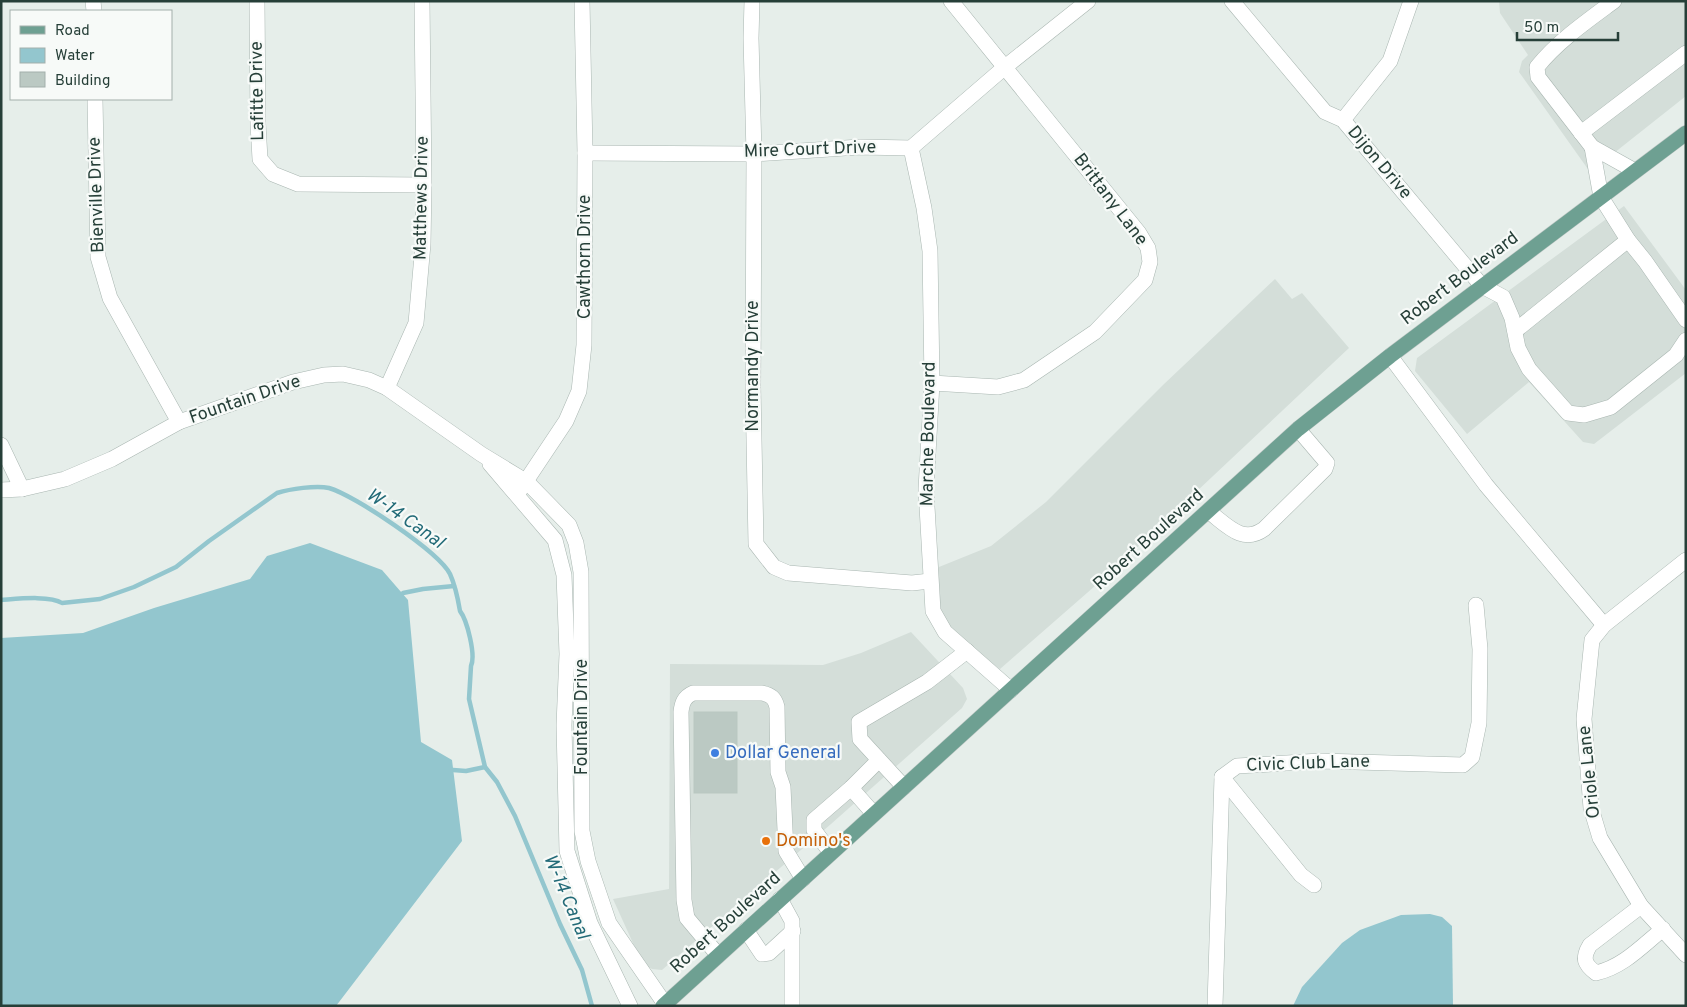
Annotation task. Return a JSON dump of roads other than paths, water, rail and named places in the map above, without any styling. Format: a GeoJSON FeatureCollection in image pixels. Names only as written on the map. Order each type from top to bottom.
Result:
{"type":"FeatureCollection","features":[{"type":"Feature","properties":{"kind":"main road","name":"Robert Boulevard"},"geometry":{"type":"LineString","coordinates":[[664,1005],[1298,429],[1390,356],[1686,133]]}},
{"type":"Feature","properties":{"kind":"street","name":"Lafitte Drive"},"geometry":{"type":"LineString","coordinates":[[257,1],[260,159],[273,174],[298,184],[424,185]]}},
{"type":"Feature","properties":{"kind":"street","name":"Matthews Drive"},"geometry":{"type":"LineString","coordinates":[[386,388],[416,323],[424,185],[422,1]]}},
{"type":"Feature","properties":{"kind":"street","name":"Cawthorn Drive"},"geometry":{"type":"LineString","coordinates":[[516,495],[527,482],[566,421],[579,391],[584,345],[585,153],[582,1]]}},
{"type":"Feature","properties":{"kind":"street","name":"Normandy Drive"},"geometry":{"type":"LineString","coordinates":[[752,1],[754,154],[753,387],[756,544],[774,567],[788,573],[912,583],[930,581]]}},
{"type":"Feature","properties":{"kind":"street","name":"Brittany Lane"},"geometry":{"type":"LineString","coordinates":[[932,383],[998,387],[1024,380],[1095,332],[1145,280],[1150,262],[1148,248],[1140,233],[952,1]]}},
{"type":"Feature","properties":{"kind":"street"},"geometry":{"type":"LineString","coordinates":[[911,148],[1005,67],[1088,1]]}},
{"type":"Feature","properties":{"kind":"street","name":"Dijon Drive"},"geometry":{"type":"LineString","coordinates":[[1232,1],[1325,112],[1343,120],[1482,286]]}},
{"type":"Feature","properties":{"kind":"street"},"geometry":{"type":"LineString","coordinates":[[1343,120],[1390,61],[1411,1]]}},
{"type":"Feature","properties":{"kind":"street"},"geometry":{"type":"LineString","coordinates":[[1614,1],[1575,30],[1546,56],[1537,67],[1538,77],[1592,147],[1635,171]]}},
{"type":"Feature","properties":{"kind":"street"},"geometry":{"type":"LineString","coordinates":[[1581,133],[1686,54]]}},
{"type":"Feature","properties":{"kind":"street","name":"Bienville Drive"},"geometry":{"type":"LineString","coordinates":[[94,100],[98,257],[110,298],[179,422]]}},
{"type":"Feature","properties":{"kind":"street","name":"Mire Court Drive"},"geometry":{"type":"LineString","coordinates":[[585,153],[754,154],[860,147],[911,148]]}},
{"type":"Feature","properties":{"kind":"street"},"geometry":{"type":"LineString","coordinates":[[1592,147],[1601,197],[1628,240],[1645,260],[1686,320]]}},
{"type":"Feature","properties":{"kind":"street","name":"Marche Boulevard"},"geometry":{"type":"LineString","coordinates":[[911,148],[924,208],[930,251],[932,383],[926,489],[933,611],[945,632],[1011,690]]}},
{"type":"Feature","properties":{"kind":"street"},"geometry":{"type":"LineString","coordinates":[[1515,331],[1628,240]]}},
{"type":"Feature","properties":{"kind":"street"},"geometry":{"type":"LineString","coordinates":[[1482,286],[1503,297],[1512,318],[1518,348],[1529,369],[1568,413],[1584,415],[1611,407],[1676,355],[1686,340]]}},
{"type":"Feature","properties":{"kind":"street"},"geometry":{"type":"LineString","coordinates":[[1390,356],[1486,484],[1604,625],[1686,560]]}},
{"type":"Feature","properties":{"kind":"street","name":"Fountain Drive"},"geometry":{"type":"LineString","coordinates":[[1,490],[22,489],[65,479],[112,460],[179,422],[292,382],[324,375],[343,374],[369,380],[386,388],[481,454],[527,482],[569,525],[576,542],[581,572],[564,726],[567,851],[590,923],[630,1006]]}},
{"type":"Feature","properties":{"kind":"street"},"geometry":{"type":"LineString","coordinates":[[1208,511],[1237,533],[1256,535],[1264,529],[1325,469],[1327,463],[1298,429]]}},
{"type":"Feature","properties":{"kind":"street"},"geometry":{"type":"LineString","coordinates":[[1,445],[22,489]]}},
{"type":"Feature","properties":{"kind":"street","name":"Fountain Drive"},"geometry":{"type":"LineString","coordinates":[[481,454],[556,540],[574,633],[582,831],[588,861],[609,923],[664,1005]]}},
{"type":"Feature","properties":{"kind":"street","name":"Civic Club Lane"},"geometry":{"type":"LineString","coordinates":[[1216,1006],[1222,777],[1237,766],[1320,761],[1462,764],[1472,757],[1479,722],[1480,649],[1476,606]]}},
{"type":"Feature","properties":{"kind":"street","name":"Oriole Lane"},"geometry":{"type":"LineString","coordinates":[[1604,625],[1592,640],[1584,719],[1590,808],[1600,838],[1642,906],[1686,955]]}},
{"type":"Feature","properties":{"kind":"street"},"geometry":{"type":"LineString","coordinates":[[904,787],[860,739],[859,722],[927,682],[967,651]]}},
{"type":"Feature","properties":{"kind":"street"},"geometry":{"type":"LineString","coordinates":[[718,955],[687,918],[684,900],[681,712],[686,696],[693,693],[762,692],[771,696],[776,702],[778,706],[778,772],[783,787],[786,851],[803,879]]}},
{"type":"Feature","properties":{"kind":"street"},"geometry":{"type":"LineString","coordinates":[[831,853],[814,830],[814,820],[851,788],[879,760]]}},
{"type":"Feature","properties":{"kind":"street"},"geometry":{"type":"LineString","coordinates":[[1222,777],[1301,875],[1314,885]]}},
{"type":"Feature","properties":{"kind":"street"},"geometry":{"type":"LineString","coordinates":[[851,788],[874,814]]}},
{"type":"Feature","properties":{"kind":"street"},"geometry":{"type":"LineString","coordinates":[[780,899],[792,921],[792,1006]]}},
{"type":"Feature","properties":{"kind":"street"},"geometry":{"type":"LineString","coordinates":[[1642,906],[1590,945],[1585,953],[1585,962],[1590,968],[1596,973],[1609,970],[1623,962],[1663,929]]}},
{"type":"Feature","properties":{"kind":"street"},"geometry":{"type":"LineString","coordinates":[[590,923],[607,918]]}},
{"type":"Feature","properties":{"kind":"street"},"geometry":{"type":"LineString","coordinates":[[746,930],[762,954],[769,953],[793,931]]}},
{"type":"Feature","properties":{"kind":"water"},"geometry":{"type":"Polygon","coordinates":[[[310,543],[382,570],[408,600],[421,742],[452,760],[462,841],[336,1006],[1,1006],[1,638],[83,633],[154,608],[250,579],[267,556],[310,543]]]}},
{"type":"Feature","properties":{"kind":"water"},"geometry":{"type":"Polygon","coordinates":[[[1430,914],[1442,917],[1452,926],[1453,1006],[1293,1006],[1302,987],[1342,943],[1360,930],[1401,915],[1430,914]]]}},
{"type":"Feature","properties":{"kind":"waterway","name":"W-14 Canal"},"geometry":{"type":"LineString","coordinates":[[1,600],[41,598],[62,603],[100,599],[134,587],[176,567],[277,493],[289,490],[310,487],[329,488],[357,501],[395,525],[443,564],[452,578],[460,611],[463,615],[472,646],[469,699],[485,767],[497,782],[515,816],[560,924],[582,970],[592,1006]]}},
{"type":"Feature","properties":{"kind":"waterway"},"geometry":{"type":"LineString","coordinates":[[403,593],[454,586]]}},
{"type":"Feature","properties":{"kind":"waterway"},"geometry":{"type":"LineString","coordinates":[[453,770],[466,771],[485,767]]}},
{"type":"Feature","properties":{"kind":"place","name":"Dollar General"},"geometry":{"type":"Point","coordinates":[715,753]}},
{"type":"Feature","properties":{"kind":"place","name":"Domino's"},"geometry":{"type":"Point","coordinates":[766,841]}}]}
